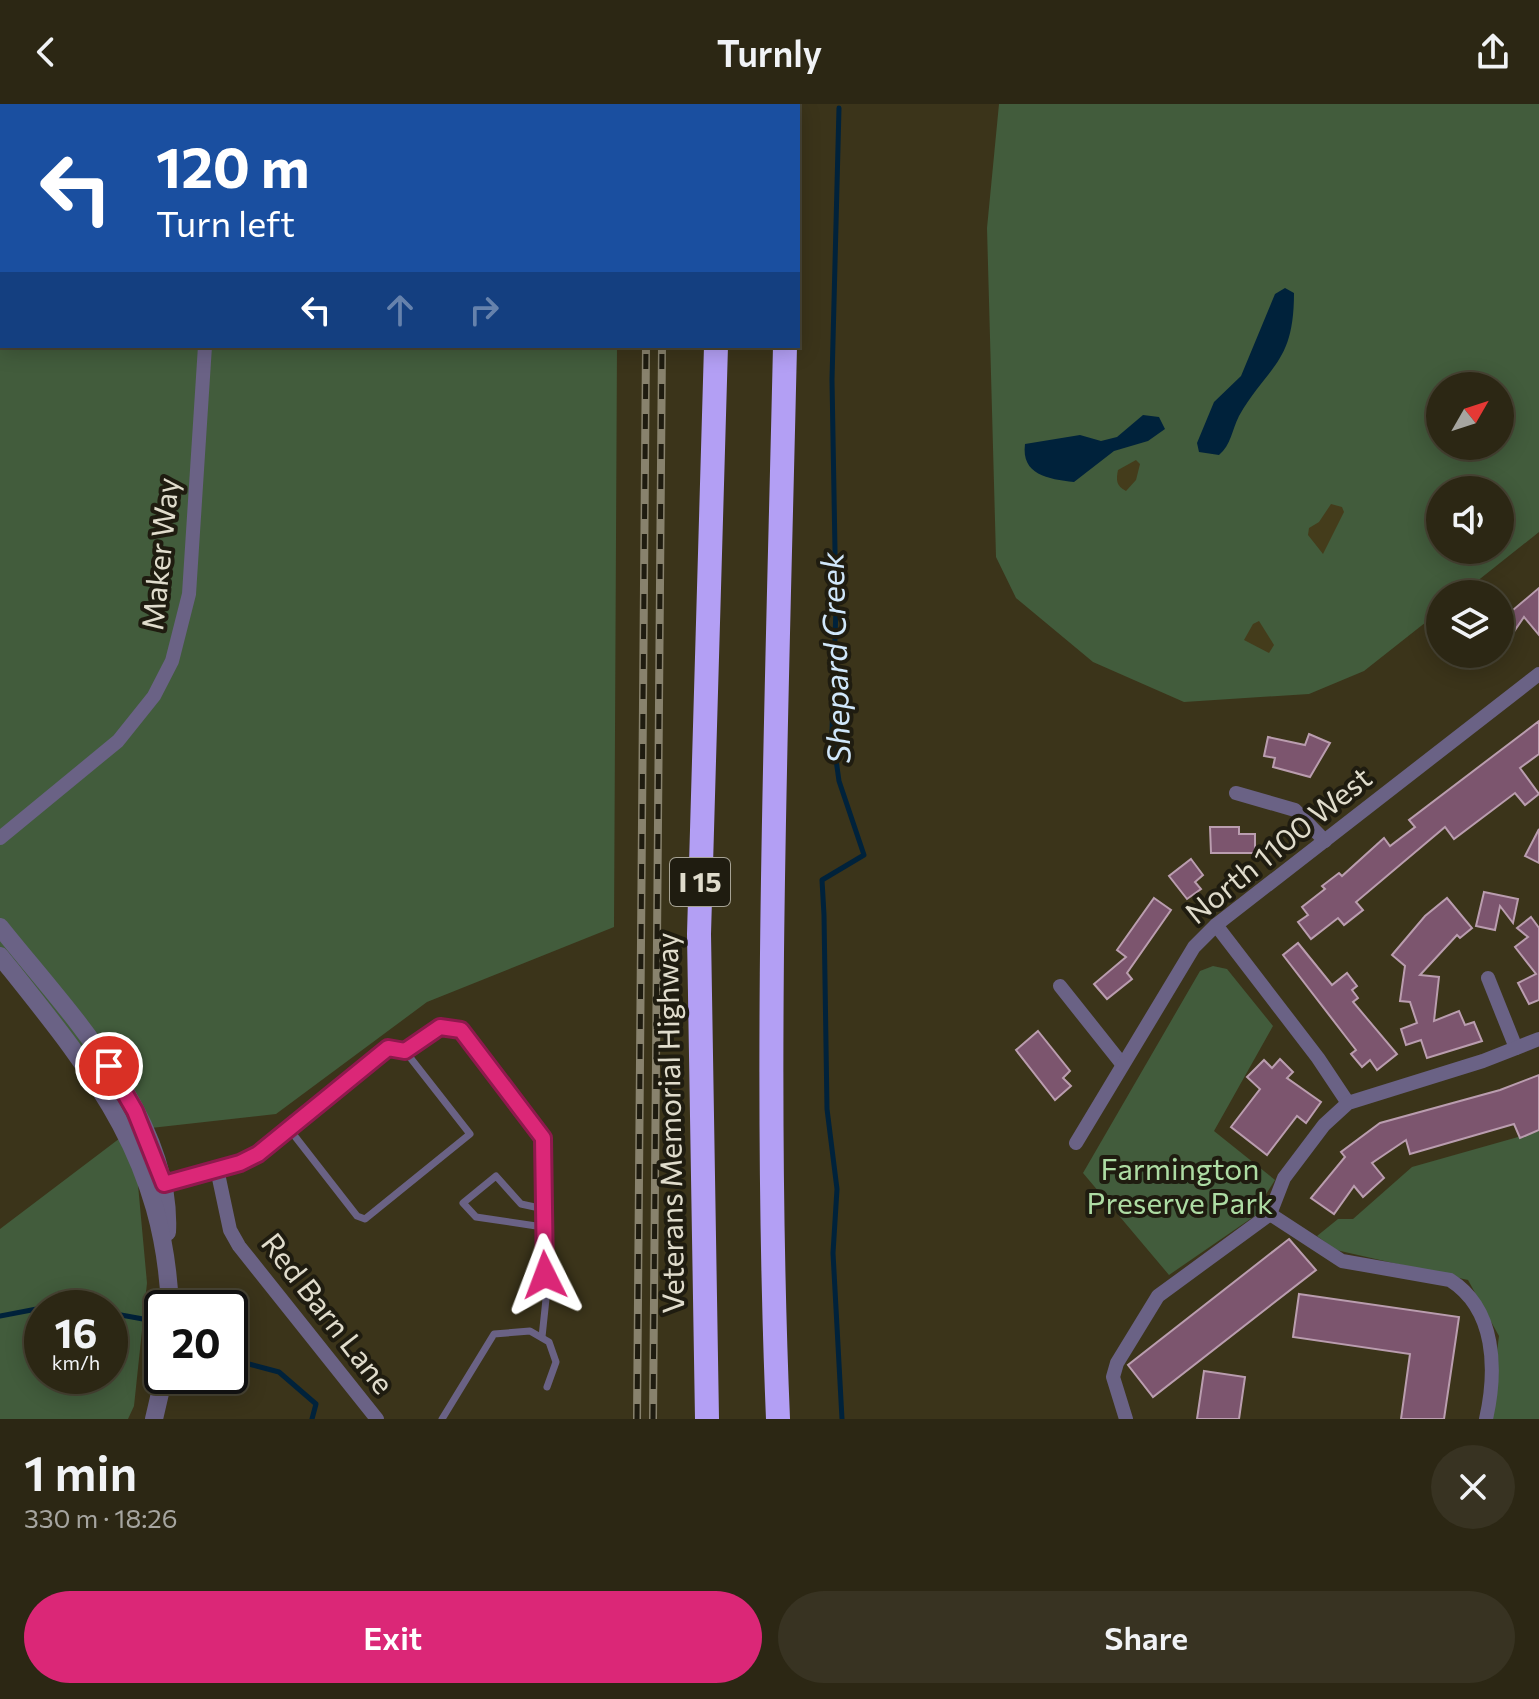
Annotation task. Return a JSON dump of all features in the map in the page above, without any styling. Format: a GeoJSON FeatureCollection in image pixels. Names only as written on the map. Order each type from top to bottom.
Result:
{"type":"FeatureCollection","features":[{"type":"Feature","properties":{"kind":"highway","name":"Veterans Memorial Highway"},"geometry":{"type":"LineString","coordinates":[[707,1419],[699,934],[716,348]]}},
{"type":"Feature","properties":{"kind":"highway","name":"I 15"},"geometry":{"type":"LineString","coordinates":[[778,1419],[772,1278],[773,879],[785,348]]}},
{"type":"Feature","properties":{"kind":"highway"},"geometry":{"type":"LineString","coordinates":[[772,1278],[787,1419]]}},
{"type":"Feature","properties":{"kind":"street","name":"Maker Way"},"geometry":{"type":"LineString","coordinates":[[0,838],[118,741],[144,712],[172,661],[189,594],[205,348]]}},
{"type":"Feature","properties":{"kind":"street","name":"North 1100 West"},"geometry":{"type":"LineString","coordinates":[[1076,1143],[1176,972],[1194,947],[1216,925],[1539,674]]}},
{"type":"Feature","properties":{"kind":"street"},"geometry":{"type":"LineString","coordinates":[[1236,793],[1295,810],[1325,841]]}},
{"type":"Feature","properties":{"kind":"street"},"geometry":{"type":"LineString","coordinates":[[1216,925],[1318,1058],[1348,1103]]}},
{"type":"Feature","properties":{"kind":"street"},"geometry":{"type":"LineString","coordinates":[[0,927],[109,1066],[135,1111],[156,1186],[168,1290]]}},
{"type":"Feature","properties":{"kind":"street"},"geometry":{"type":"LineString","coordinates":[[0,956],[101,1086],[156,1186]]}},
{"type":"Feature","properties":{"kind":"street"},"geometry":{"type":"LineString","coordinates":[[1488,978],[1516,1048]]}},
{"type":"Feature","properties":{"kind":"street"},"geometry":{"type":"LineString","coordinates":[[1060,986],[1122,1064]]}},
{"type":"Feature","properties":{"kind":"street"},"geometry":{"type":"LineString","coordinates":[[1126,1419],[1113,1377],[1117,1363],[1158,1296],[1270,1214],[1284,1178],[1324,1125],[1348,1103],[1539,1039]]}},
{"type":"Feature","properties":{"kind":"street"},"geometry":{"type":"LineString","coordinates":[[156,1186],[217,1169]]}},
{"type":"Feature","properties":{"kind":"street","name":"Red Barn Lane"},"geometry":{"type":"LineString","coordinates":[[217,1169],[230,1230],[239,1246],[377,1419]]}},
{"type":"Feature","properties":{"kind":"street"},"geometry":{"type":"LineString","coordinates":[[1270,1214],[1342,1261],[1450,1280],[1462,1288],[1480,1309],[1489,1330],[1486,1419]]}},
{"type":"Feature","properties":{"kind":"street"},"geometry":{"type":"LineString","coordinates":[[154,1419],[160,1394]]}},
{"type":"Feature","properties":{"kind":"lane"},"geometry":{"type":"LineString","coordinates":[[405,1051],[440,1027],[461,1030],[543,1138],[546,1299],[542,1337]]}},
{"type":"Feature","properties":{"kind":"lane"},"geometry":{"type":"LineString","coordinates":[[217,1169],[251,1158],[290,1130],[388,1048],[405,1051],[470,1134],[365,1219],[357,1216],[290,1130]]}},
{"type":"Feature","properties":{"kind":"lane"},"geometry":{"type":"LineString","coordinates":[[543,1227],[476,1217],[463,1203],[496,1176],[521,1204],[544,1209]]}},
{"type":"Feature","properties":{"kind":"lane"},"geometry":{"type":"LineString","coordinates":[[442,1419],[494,1334],[530,1331],[549,1342],[556,1362],[547,1387]]}},
{"type":"Feature","properties":{"kind":"green space"},"geometry":{"type":"Polygon","coordinates":[[[999,104],[1539,104],[1539,532],[1514,552],[1514,476],[1426,476],[1426,564],[1499,564],[1479,580],[1426,580],[1426,622],[1364,671],[1309,694],[1184,702],[1093,662],[1016,598],[996,557],[987,228],[999,104]]]}},
{"type":"Feature","properties":{"kind":"green space"},"geometry":{"type":"Polygon","coordinates":[[[0,348],[617,348],[614,927],[427,1002],[276,1114],[133,1130],[147,1283],[134,1406],[128,1419],[0,1419],[0,1229],[132,1129],[0,969],[0,348]]]}},
{"type":"Feature","properties":{"kind":"green space","name":"Farmington Preserve Park"},"geometry":{"type":"Polygon","coordinates":[[[1213,966],[1227,969],[1273,1026],[1214,1131],[1275,1180],[1263,1199],[1259,1213],[1169,1275],[1083,1173],[1200,971],[1213,966]]]}},
{"type":"Feature","properties":{"kind":"green space"},"geometry":{"type":"Polygon","coordinates":[[[1539,1131],[1539,1419],[1488,1419],[1499,1336],[1468,1280],[1336,1250],[1317,1236],[1338,1219],[1353,1219],[1412,1167],[1539,1131]]]}},
{"type":"Feature","properties":{"kind":"sand"},"geometry":{"type":"Polygon","coordinates":[[[1136,460],[1140,464],[1136,480],[1126,491],[1118,482],[1118,470],[1136,460]]]}},
{"type":"Feature","properties":{"kind":"sand"},"geometry":{"type":"Polygon","coordinates":[[[1331,504],[1342,507],[1344,512],[1323,554],[1308,535],[1309,528],[1319,522],[1331,504]]]}},
{"type":"Feature","properties":{"kind":"sand"},"geometry":{"type":"Polygon","coordinates":[[[1259,621],[1274,645],[1269,653],[1244,640],[1253,624],[1259,621]]]}},
{"type":"Feature","properties":{"kind":"water"},"geometry":{"type":"Polygon","coordinates":[[[1285,288],[1294,293],[1293,317],[1285,349],[1239,416],[1223,451],[1219,455],[1199,452],[1197,443],[1214,402],[1241,376],[1275,294],[1285,288]]]}},
{"type":"Feature","properties":{"kind":"water"},"geometry":{"type":"Polygon","coordinates":[[[1143,415],[1159,417],[1165,429],[1148,441],[1114,451],[1074,482],[1038,474],[1027,463],[1025,444],[1080,435],[1101,441],[1117,437],[1143,415]]]}},
{"type":"Feature","properties":{"kind":"building"},"geometry":{"type":"Polygon","coordinates":[[[1539,588],[1539,635],[1524,617],[1514,632],[1514,609],[1539,588]]]}},
{"type":"Feature","properties":{"kind":"building"},"geometry":{"type":"Polygon","coordinates":[[[1539,721],[1539,754],[1520,768],[1539,794],[1525,805],[1515,793],[1454,839],[1445,827],[1356,902],[1363,910],[1344,925],[1338,918],[1311,939],[1298,922],[1308,915],[1302,907],[1325,889],[1322,886],[1339,873],[1342,876],[1384,838],[1390,846],[1415,827],[1409,820],[1539,721]]]}},
{"type":"Feature","properties":{"kind":"building"},"geometry":{"type":"Polygon","coordinates":[[[1309,734],[1330,743],[1310,777],[1273,767],[1275,758],[1264,756],[1268,737],[1305,745],[1309,734]]]}},
{"type":"Feature","properties":{"kind":"building"},"geometry":{"type":"Polygon","coordinates":[[[1210,827],[1239,827],[1239,834],[1255,834],[1255,853],[1211,853],[1210,827]]]}},
{"type":"Feature","properties":{"kind":"building"},"geometry":{"type":"Polygon","coordinates":[[[1539,829],[1539,863],[1525,856],[1539,829]]]}},
{"type":"Feature","properties":{"kind":"building"},"geometry":{"type":"Polygon","coordinates":[[[1191,859],[1203,875],[1195,882],[1201,889],[1187,899],[1169,876],[1191,859]]]}},
{"type":"Feature","properties":{"kind":"building"},"geometry":{"type":"Polygon","coordinates":[[[1484,892],[1518,899],[1513,923],[1500,906],[1495,930],[1476,926],[1484,892]]]}},
{"type":"Feature","properties":{"kind":"building"},"geometry":{"type":"Polygon","coordinates":[[[1154,898],[1171,910],[1127,973],[1132,979],[1107,999],[1094,984],[1126,957],[1117,950],[1154,898]]]}},
{"type":"Feature","properties":{"kind":"building"},"geometry":{"type":"Polygon","coordinates":[[[1447,898],[1472,928],[1460,938],[1457,935],[1420,975],[1439,977],[1434,1021],[1459,1011],[1465,1025],[1474,1022],[1482,1041],[1427,1058],[1421,1040],[1406,1045],[1401,1029],[1417,1023],[1410,1002],[1400,1001],[1405,966],[1392,955],[1425,916],[1447,898]]]}},
{"type":"Feature","properties":{"kind":"building"},"geometry":{"type":"Polygon","coordinates":[[[1531,917],[1539,928],[1539,1000],[1529,1004],[1518,983],[1536,974],[1515,947],[1528,937],[1517,928],[1531,917]]]}},
{"type":"Feature","properties":{"kind":"building"},"geometry":{"type":"Polygon","coordinates":[[[1298,943],[1332,985],[1347,973],[1357,986],[1352,990],[1358,998],[1353,1002],[1397,1054],[1377,1070],[1370,1060],[1362,1067],[1351,1054],[1356,1050],[1283,955],[1298,943]]]}},
{"type":"Feature","properties":{"kind":"building"},"geometry":{"type":"Polygon","coordinates":[[[1038,1031],[1070,1071],[1063,1078],[1071,1086],[1055,1100],[1016,1050],[1038,1031]]]}},
{"type":"Feature","properties":{"kind":"building"},"geometry":{"type":"Polygon","coordinates":[[[1280,1059],[1293,1072],[1287,1078],[1321,1102],[1306,1123],[1297,1116],[1267,1155],[1231,1127],[1260,1089],[1247,1077],[1264,1060],[1272,1068],[1280,1059]]]}},
{"type":"Feature","properties":{"kind":"building"},"geometry":{"type":"Polygon","coordinates":[[[1539,1075],[1539,1130],[1520,1138],[1514,1124],[1410,1154],[1406,1140],[1372,1163],[1384,1178],[1363,1197],[1354,1186],[1334,1214],[1311,1198],[1345,1157],[1341,1152],[1380,1123],[1500,1090],[1539,1075]]]}},
{"type":"Feature","properties":{"kind":"building"},"geometry":{"type":"Polygon","coordinates":[[[1289,1239],[1316,1270],[1153,1397],[1128,1365],[1289,1239]]]}},
{"type":"Feature","properties":{"kind":"building"},"geometry":{"type":"Polygon","coordinates":[[[1299,1294],[1459,1317],[1444,1419],[1401,1419],[1410,1354],[1293,1337],[1299,1294]]]}},
{"type":"Feature","properties":{"kind":"building"},"geometry":{"type":"Polygon","coordinates":[[[1204,1371],[1245,1377],[1239,1419],[1197,1419],[1204,1371]]]}},
{"type":"Feature","properties":{"kind":"waterway","name":"Shepard Creek"},"geometry":{"type":"LineString","coordinates":[[839,108],[832,380],[836,607],[832,731],[839,781],[864,855],[822,880],[827,1109],[837,1189],[833,1253],[842,1419]]}},
{"type":"Feature","properties":{"kind":"waterway","name":"Shepard Creek"},"geometry":{"type":"LineString","coordinates":[[0,1316],[24,1311]]}},
{"type":"Feature","properties":{"kind":"waterway","name":"Shepard Creek"},"geometry":{"type":"LineString","coordinates":[[128,1316],[143,1319]]}},
{"type":"Feature","properties":{"kind":"waterway","name":"Shepard Creek"},"geometry":{"type":"LineString","coordinates":[[248,1364],[279,1372],[316,1404],[312,1419]]}},
{"type":"Feature","properties":{"kind":"railway"},"geometry":{"type":"LineString","coordinates":[[637,1419],[646,348]]}},
{"type":"Feature","properties":{"kind":"railway"},"geometry":{"type":"LineString","coordinates":[[653,1419],[662,348]]}},
{"type":"Feature","properties":{"kind":"route"},"geometry":{"type":"LineString","coordinates":[[109,1066],[147,1136],[164,1184],[240,1163],[258,1154],[388,1048],[405,1051],[440,1027],[461,1030],[543,1138],[546,1156],[543,1227],[545,1275]]}}]}
